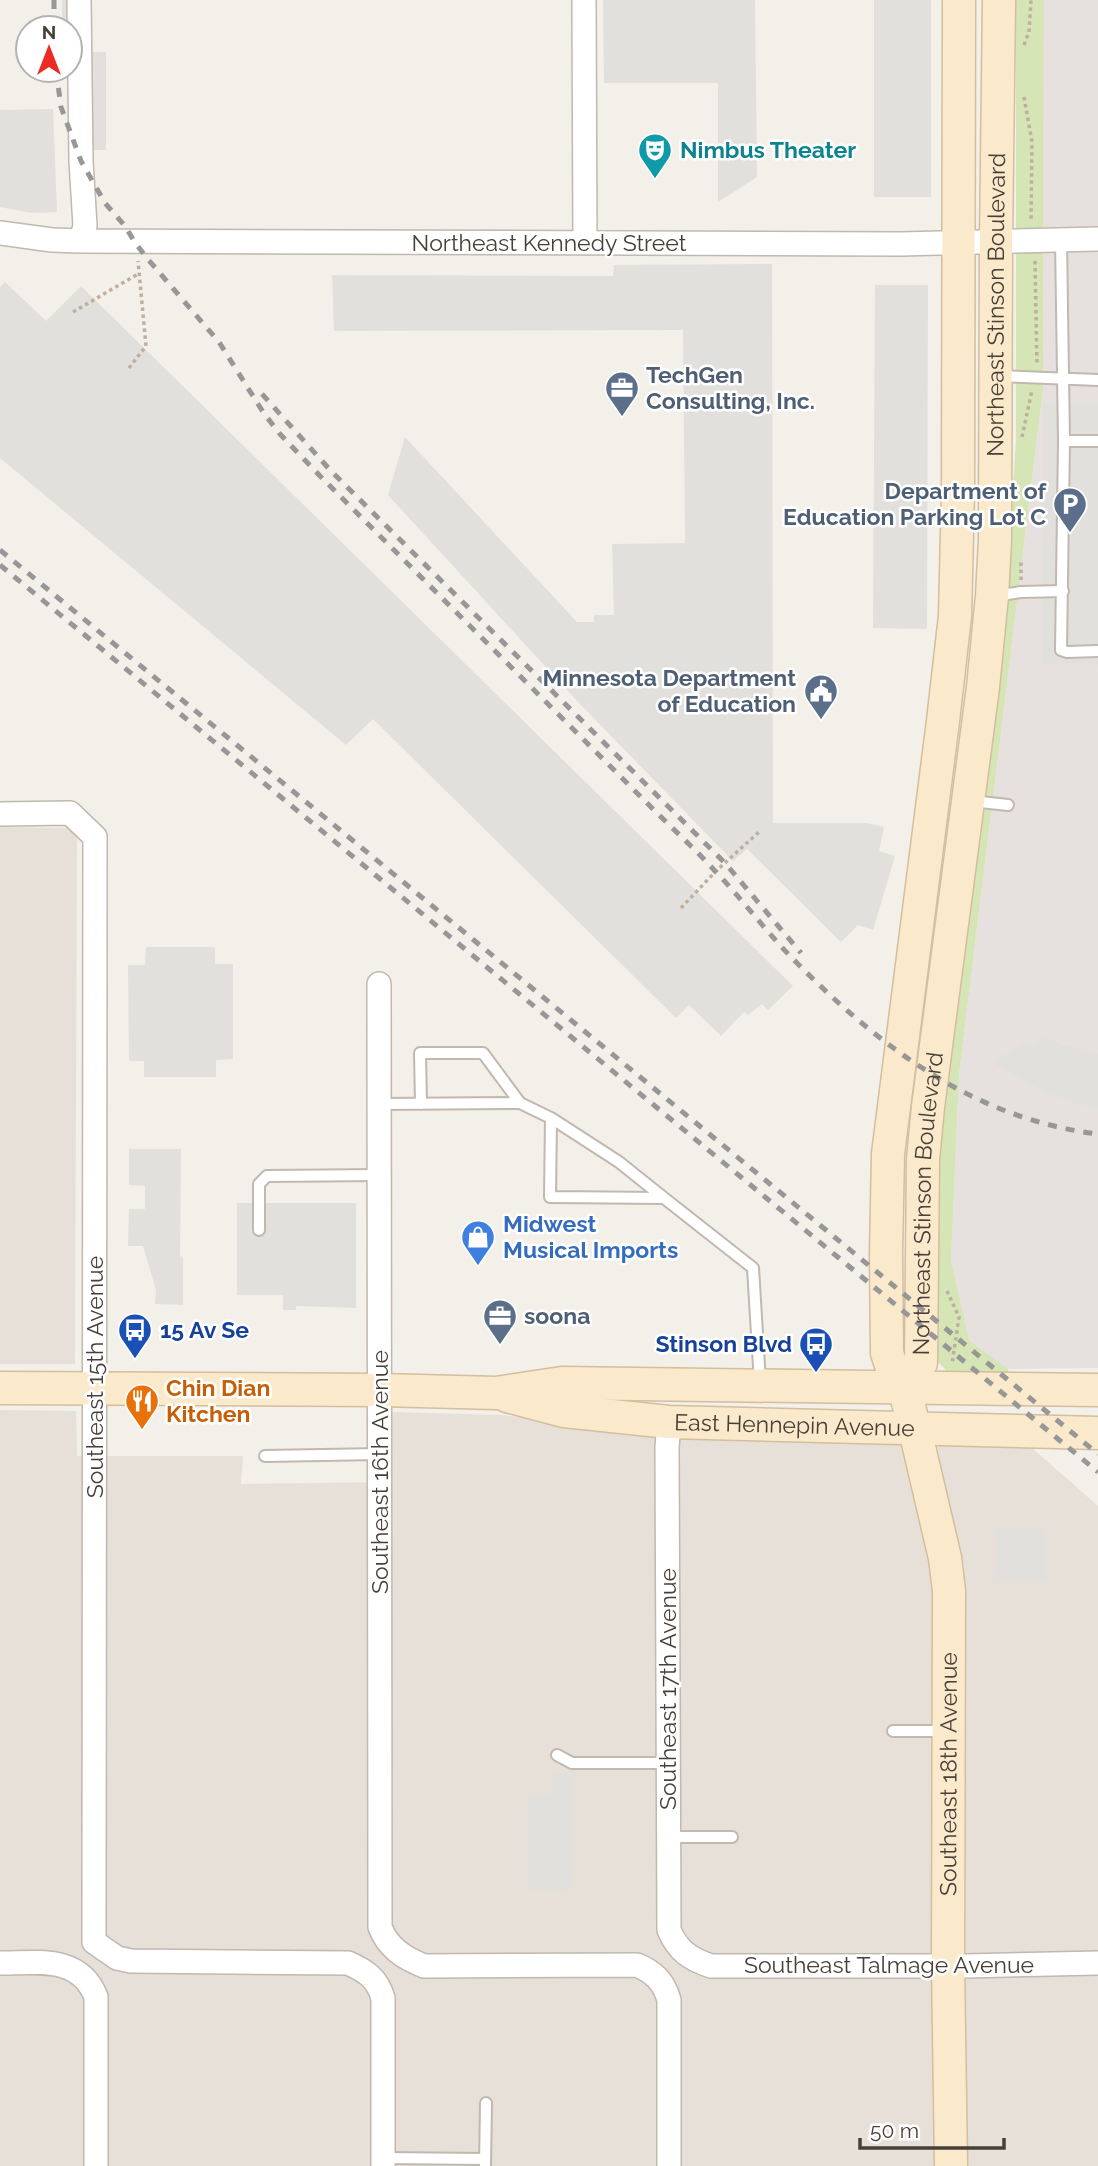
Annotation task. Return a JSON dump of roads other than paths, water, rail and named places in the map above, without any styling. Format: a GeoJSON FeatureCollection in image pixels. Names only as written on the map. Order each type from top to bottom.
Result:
{"type":"FeatureCollection","features":[{"type":"Feature","properties":{"kind":"main road","name":"Northeast Stinson Boulevard"},"geometry":{"type":"LineString","coordinates":[[959,0],[960,241],[955,616],[888,1154],[887,1353],[894,1374],[904,1387],[921,1363],[923,1159],[992,596],[995,540],[999,0]]}},
{"type":"Feature","properties":{"kind":"main road","name":"East Hennepin Avenue"},"geometry":{"type":"LineString","coordinates":[[0,1388],[496,1393],[562,1382],[1098,1390]]}},
{"type":"Feature","properties":{"kind":"main road","name":"Southeast 18th Avenue"},"geometry":{"type":"LineString","coordinates":[[904,1387],[945,1558],[949,1591],[948,1966],[951,2166]]}},
{"type":"Feature","properties":{"kind":"main road","name":"East Hennepin Avenue"},"geometry":{"type":"LineString","coordinates":[[496,1393],[564,1411],[669,1422],[1098,1433]]}},
{"type":"Feature","properties":{"kind":"street"},"geometry":{"type":"LineString","coordinates":[[79,0],[81,162],[85,226],[81,241]]}},
{"type":"Feature","properties":{"kind":"street"},"geometry":{"type":"LineString","coordinates":[[584,0],[585,243]]}},
{"type":"Feature","properties":{"kind":"street","name":"Northeast Kennedy Street"},"geometry":{"type":"LineString","coordinates":[[0,233],[29,238],[81,241],[901,244],[1098,239]]}},
{"type":"Feature","properties":{"kind":"street","name":"Southeast 15th Avenue"},"geometry":{"type":"LineString","coordinates":[[0,814],[71,813],[95,836],[94,1942],[117,1958],[131,1961],[348,1964],[372,1976],[379,1985],[383,1998],[383,2162]]}},
{"type":"Feature","properties":{"kind":"street","name":"Southeast 16th Avenue"},"geometry":{"type":"LineString","coordinates":[[379,984],[380,1927],[385,1940],[399,1954],[424,1966],[637,1965],[658,1978],[666,1988],[669,2000],[669,2166]]}},
{"type":"Feature","properties":{"kind":"street","name":"Southeast 17th Avenue"},"geometry":{"type":"LineString","coordinates":[[669,1422],[669,1930],[676,1945],[683,1952]]}},
{"type":"Feature","properties":{"kind":"street","name":"Southeast Talmage Avenue"},"geometry":{"type":"LineString","coordinates":[[683,1952],[697,1962],[711,1966],[1098,1964]]}},
{"type":"Feature","properties":{"kind":"street"},"geometry":{"type":"LineString","coordinates":[[0,1963],[57,1963],[83,1976],[92,1986],[96,1997],[96,2166]]}},
{"type":"Feature","properties":{"kind":"lane"},"geometry":{"type":"LineString","coordinates":[[1061,240],[1064,379],[1061,650],[1098,651]]}},
{"type":"Feature","properties":{"kind":"lane"},"geometry":{"type":"LineString","coordinates":[[996,376],[1098,380]]}},
{"type":"Feature","properties":{"kind":"lane"},"geometry":{"type":"LineString","coordinates":[[1064,440],[1098,441]]}},
{"type":"Feature","properties":{"kind":"lane"},"geometry":{"type":"LineString","coordinates":[[992,596],[1063,591]]}},
{"type":"Feature","properties":{"kind":"lane"},"geometry":{"type":"LineString","coordinates":[[968,800],[1008,804]]}},
{"type":"Feature","properties":{"kind":"lane"},"geometry":{"type":"LineString","coordinates":[[421,1104],[420,1054],[433,1053],[483,1053],[520,1103]]}},
{"type":"Feature","properties":{"kind":"lane"},"geometry":{"type":"LineString","coordinates":[[380,1104],[520,1103],[551,1118],[620,1162],[753,1268],[761,1385]]}},
{"type":"Feature","properties":{"kind":"lane"},"geometry":{"type":"LineString","coordinates":[[551,1118],[550,1197],[664,1198]]}},
{"type":"Feature","properties":{"kind":"lane"},"geometry":{"type":"LineString","coordinates":[[259,1230],[259,1184],[267,1175],[380,1175]]}},
{"type":"Feature","properties":{"kind":"lane"},"geometry":{"type":"LineString","coordinates":[[265,1456],[380,1454]]}},
{"type":"Feature","properties":{"kind":"lane"},"geometry":{"type":"LineString","coordinates":[[893,1731],[949,1731]]}},
{"type":"Feature","properties":{"kind":"lane"},"geometry":{"type":"LineString","coordinates":[[557,1755],[572,1763],[668,1763]]}},
{"type":"Feature","properties":{"kind":"lane"},"geometry":{"type":"LineString","coordinates":[[668,1837],[732,1837]]}},
{"type":"Feature","properties":{"kind":"lane"},"geometry":{"type":"LineString","coordinates":[[383,2162],[485,2163],[486,2103]]}},
{"type":"Feature","properties":{"kind":"railway"},"geometry":{"type":"LineString","coordinates":[[54,0],[54,14]]}},
{"type":"Feature","properties":{"kind":"railway"},"geometry":{"type":"LineString","coordinates":[[58,84],[61,107],[81,161],[105,203],[146,257],[219,342],[279,433],[700,856],[796,962],[862,1023],[933,1075],[971,1096],[1011,1113],[1053,1126],[1098,1134]]}},
{"type":"Feature","properties":{"kind":"railway"},"geometry":{"type":"LineString","coordinates":[[262,394],[331,471],[725,863],[801,953]]}},
{"type":"Feature","properties":{"kind":"railway"},"geometry":{"type":"LineString","coordinates":[[0,550],[1098,1454]]}},
{"type":"Feature","properties":{"kind":"railway"},"geometry":{"type":"LineString","coordinates":[[0,565],[1098,1472]]}},
{"type":"Feature","properties":{"kind":"place","name":"Nimbus Theater"},"geometry":{"type":"Point","coordinates":[655,180]}},
{"type":"Feature","properties":{"kind":"place","name":"TechGen Consulting, Inc."},"geometry":{"type":"Point","coordinates":[622,418]}},
{"type":"Feature","properties":{"kind":"place","name":"Department of Education Parking Lot C"},"geometry":{"type":"Point","coordinates":[1070,534]}},
{"type":"Feature","properties":{"kind":"place","name":"Minnesota Department of Education"},"geometry":{"type":"Point","coordinates":[821,721]}},
{"type":"Feature","properties":{"kind":"place","name":"Midwest Musical Imports"},"geometry":{"type":"Point","coordinates":[478,1267]}},
{"type":"Feature","properties":{"kind":"place","name":"soona"},"geometry":{"type":"Point","coordinates":[500,1346]}},
{"type":"Feature","properties":{"kind":"place","name":"15 Av Se"},"geometry":{"type":"Point","coordinates":[135,1360]}},
{"type":"Feature","properties":{"kind":"place","name":"Stinson Blvd"},"geometry":{"type":"Point","coordinates":[816,1374]}},
{"type":"Feature","properties":{"kind":"place","name":"Chin Dian Kitchen"},"geometry":{"type":"Point","coordinates":[142,1431]}}]}
